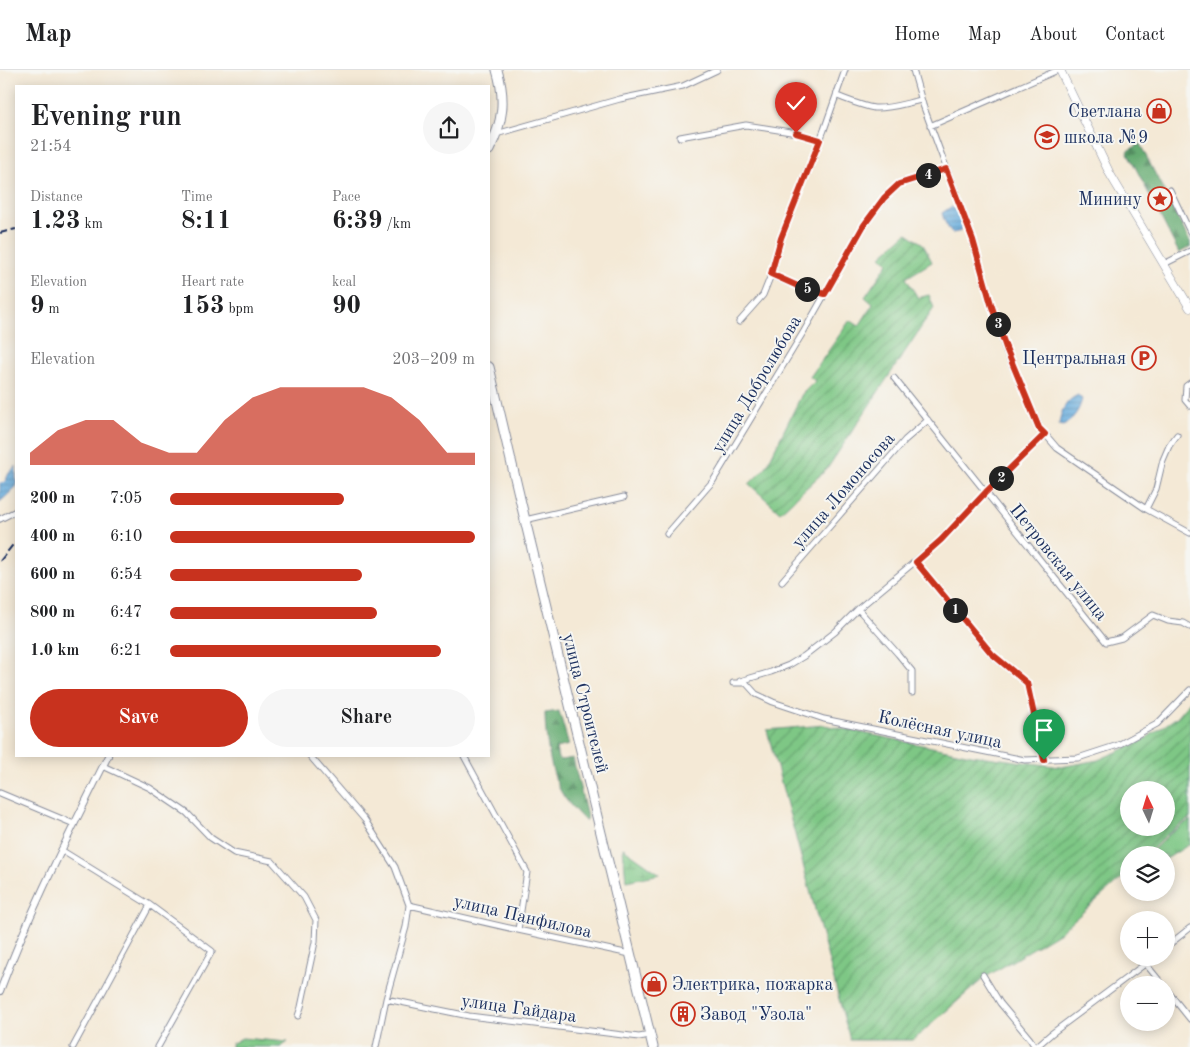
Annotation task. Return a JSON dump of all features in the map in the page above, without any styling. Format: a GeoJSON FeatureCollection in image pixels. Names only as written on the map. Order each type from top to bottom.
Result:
{"type":"FeatureCollection","features":[{"type":"Feature","properties":{"kind":"main road"},"geometry":{"type":"LineString","coordinates":[[490,147],[501,117],[500,80],[497,70]]}},
{"type":"Feature","properties":{"kind":"main road"},"geometry":{"type":"LineString","coordinates":[[1059,70],[1110,174],[1190,308]]}},
{"type":"Feature","properties":{"kind":"main road","name":"улица Строителей"},"geometry":{"type":"LineString","coordinates":[[490,371],[653,1047]]}},
{"type":"Feature","properties":{"kind":"street"},"geometry":{"type":"LineString","coordinates":[[496,134],[620,99],[683,86],[717,70]]}},
{"type":"Feature","properties":{"kind":"street"},"geometry":{"type":"LineString","coordinates":[[739,322],[763,295],[781,238],[820,140],[845,70]]}},
{"type":"Feature","properties":{"kind":"street"},"geometry":{"type":"LineString","coordinates":[[913,70],[930,126],[973,240],[1006,348],[1039,428],[1057,448],[1146,509],[1190,533]]}},
{"type":"Feature","properties":{"kind":"street"},"geometry":{"type":"LineString","coordinates":[[930,126],[1059,70]]}},
{"type":"Feature","properties":{"kind":"street"},"geometry":{"type":"LineString","coordinates":[[836,96],[874,108],[889,107],[921,100]]}},
{"type":"Feature","properties":{"kind":"street"},"geometry":{"type":"LineString","coordinates":[[680,136],[746,124],[796,133],[820,140]]}},
{"type":"Feature","properties":{"kind":"street","name":"улица Добролюбова"},"geometry":{"type":"LineString","coordinates":[[668,534],[713,481],[804,331],[864,225],[884,198],[899,184],[946,169]]}},
{"type":"Feature","properties":{"kind":"street"},"geometry":{"type":"LineString","coordinates":[[1170,190],[1190,232]]}},
{"type":"Feature","properties":{"kind":"street"},"geometry":{"type":"LineString","coordinates":[[1164,264],[1190,251]]}},
{"type":"Feature","properties":{"kind":"street"},"geometry":{"type":"LineString","coordinates":[[771,274],[800,287],[825,294]]}},
{"type":"Feature","properties":{"kind":"street","name":"Петровская улица"},"geometry":{"type":"LineString","coordinates":[[894,378],[1106,642],[1122,638],[1153,615],[1168,621],[1183,623],[1190,627]]}},
{"type":"Feature","properties":{"kind":"street"},"geometry":{"type":"LineString","coordinates":[[1190,383],[1186,386],[1185,400],[1190,406]]}},
{"type":"Feature","properties":{"kind":"street","name":"улица Ломоносова"},"geometry":{"type":"LineString","coordinates":[[782,581],[905,440],[928,420]]}},
{"type":"Feature","properties":{"kind":"street"},"geometry":{"type":"LineString","coordinates":[[912,693],[912,671],[858,609],[941,540],[1045,434]]}},
{"type":"Feature","properties":{"kind":"street"},"geometry":{"type":"LineString","coordinates":[[1146,509],[1156,489],[1163,460],[1169,446],[1177,435]]}},
{"type":"Feature","properties":{"kind":"street"},"geometry":{"type":"LineString","coordinates":[[525,520],[624,497]]}},
{"type":"Feature","properties":{"kind":"street"},"geometry":{"type":"LineString","coordinates":[[0,519],[15,512]]}},
{"type":"Feature","properties":{"kind":"street"},"geometry":{"type":"LineString","coordinates":[[916,562],[992,654],[1027,683],[1044,760]]}},
{"type":"Feature","properties":{"kind":"street","name":"Колёсная улица"},"geometry":{"type":"LineString","coordinates":[[858,609],[834,632],[804,656],[789,665],[733,683],[746,683],[756,694],[764,698],[824,719],[1025,760],[1078,758],[1118,745],[1157,724],[1190,690]]}},
{"type":"Feature","properties":{"kind":"street"},"geometry":{"type":"LineString","coordinates":[[0,991],[13,957],[61,850],[108,757]]}},
{"type":"Feature","properties":{"kind":"street"},"geometry":{"type":"LineString","coordinates":[[311,757],[365,820],[395,867],[409,904],[406,927],[386,999],[376,1047]]}},
{"type":"Feature","properties":{"kind":"street"},"geometry":{"type":"LineString","coordinates":[[465,757],[527,872],[518,930]]}},
{"type":"Feature","properties":{"kind":"street"},"geometry":{"type":"LineString","coordinates":[[103,766],[150,788],[187,813],[211,838],[234,853],[272,861],[304,897],[316,920],[315,942],[298,1016]]}},
{"type":"Feature","properties":{"kind":"street"},"geometry":{"type":"LineString","coordinates":[[0,793],[74,824]]}},
{"type":"Feature","properties":{"kind":"street"},"geometry":{"type":"LineString","coordinates":[[61,850],[150,905],[212,952],[158,1047]]}},
{"type":"Feature","properties":{"kind":"street","name":"улица Панфилова"},"geometry":{"type":"LineString","coordinates":[[409,904],[630,954]]}},
{"type":"Feature","properties":{"kind":"street"},"geometry":{"type":"LineString","coordinates":[[73,1047],[150,905]]}},
{"type":"Feature","properties":{"kind":"street"},"geometry":{"type":"LineString","coordinates":[[1175,939],[1190,928]]}},
{"type":"Feature","properties":{"kind":"street"},"geometry":{"type":"LineString","coordinates":[[982,975],[1000,1003],[1030,1038],[1035,1047],[1141,966]]}},
{"type":"Feature","properties":{"kind":"street"},"geometry":{"type":"LineString","coordinates":[[1147,966],[1156,976]]}},
{"type":"Feature","properties":{"kind":"street","name":"улица Гайдара"},"geometry":{"type":"LineString","coordinates":[[386,999],[470,1016],[639,1037],[650,1035]]}},
{"type":"Feature","properties":{"kind":"street"},"geometry":{"type":"LineString","coordinates":[[1175,1001],[1190,1019]]}},
{"type":"Feature","properties":{"kind":"green space"},"geometry":{"type":"Polygon","coordinates":[[[1140,144],[1190,242],[1190,247],[1179,253],[1127,151],[1140,144]]]}},
{"type":"Feature","properties":{"kind":"green space"},"geometry":{"type":"Polygon","coordinates":[[[907,233],[923,244],[932,262],[906,278],[918,298],[929,295],[934,308],[827,469],[780,512],[749,484],[766,467],[802,394],[815,381],[810,377],[850,320],[859,326],[873,304],[865,297],[888,263],[881,256],[907,233]]]}},
{"type":"Feature","properties":{"kind":"green space"},"geometry":{"type":"Polygon","coordinates":[[[1190,701],[1190,818],[1175,829],[1175,781],[1120,781],[1120,836],[1165,836],[1155,846],[1120,846],[1120,880],[1060,932],[984,978],[913,1040],[850,1040],[767,730],[824,725],[971,755],[1061,767],[1098,760],[1142,741],[1177,717],[1190,701]]]}},
{"type":"Feature","properties":{"kind":"green space"},"geometry":{"type":"Polygon","coordinates":[[[559,711],[569,745],[556,748],[558,759],[573,758],[587,817],[585,821],[562,794],[556,782],[551,763],[545,713],[559,711]]]}},
{"type":"Feature","properties":{"kind":"green space"},"geometry":{"type":"Polygon","coordinates":[[[1190,820],[1190,844],[1175,853],[1175,846],[1157,846],[1167,836],[1175,836],[1175,830],[1190,820]]]}},
{"type":"Feature","properties":{"kind":"green space"},"geometry":{"type":"Polygon","coordinates":[[[623,848],[660,874],[626,881],[623,848]]]}},
{"type":"Feature","properties":{"kind":"green space"},"geometry":{"type":"Polygon","coordinates":[[[242,1038],[288,1042],[281,1047],[231,1047],[231,1044],[242,1038]]]}},
{"type":"Feature","properties":{"kind":"water"},"geometry":{"type":"Polygon","coordinates":[[[951,207],[958,213],[963,228],[958,232],[952,233],[942,213],[951,207]]]}},
{"type":"Feature","properties":{"kind":"water"},"geometry":{"type":"Polygon","coordinates":[[[1078,395],[1082,399],[1077,411],[1064,426],[1059,425],[1064,407],[1078,395]]]}},
{"type":"Feature","properties":{"kind":"water"},"geometry":{"type":"Polygon","coordinates":[[[15,467],[15,488],[0,502],[0,483],[5,482],[9,473],[15,467]]]}},
{"type":"Feature","properties":{"kind":"railway"},"geometry":{"type":"LineString","coordinates":[[0,233],[15,229]]}},
{"type":"Feature","properties":{"kind":"railway"},"geometry":{"type":"LineString","coordinates":[[0,561],[15,542]]}},
{"type":"Feature","properties":{"kind":"place","name":"Светлана"},"geometry":{"type":"Point","coordinates":[1159,111]}},
{"type":"Feature","properties":{"kind":"place","name":"школа №9"},"geometry":{"type":"Point","coordinates":[1047,137]}},
{"type":"Feature","properties":{"kind":"place","name":"Минину"},"geometry":{"type":"Point","coordinates":[1160,199]}},
{"type":"Feature","properties":{"kind":"place","name":"Центральная"},"geometry":{"type":"Point","coordinates":[1144,358]}},
{"type":"Feature","properties":{"kind":"place","name":"Электрика, пожарка"},"geometry":{"type":"Point","coordinates":[654,984]}},
{"type":"Feature","properties":{"kind":"place","name":"Завод \"Узола\""},"geometry":{"type":"Point","coordinates":[683,1014]}},
{"type":"Feature","properties":{"kind":"route"},"geometry":{"type":"LineString","coordinates":[[796,133],[820,140],[781,238],[771,274],[800,287],[825,294],[864,225],[884,198],[899,184],[946,169],[973,240],[1006,348],[1039,428],[1045,434],[941,540],[916,562],[992,654],[1027,683],[1044,760]]}}]}
